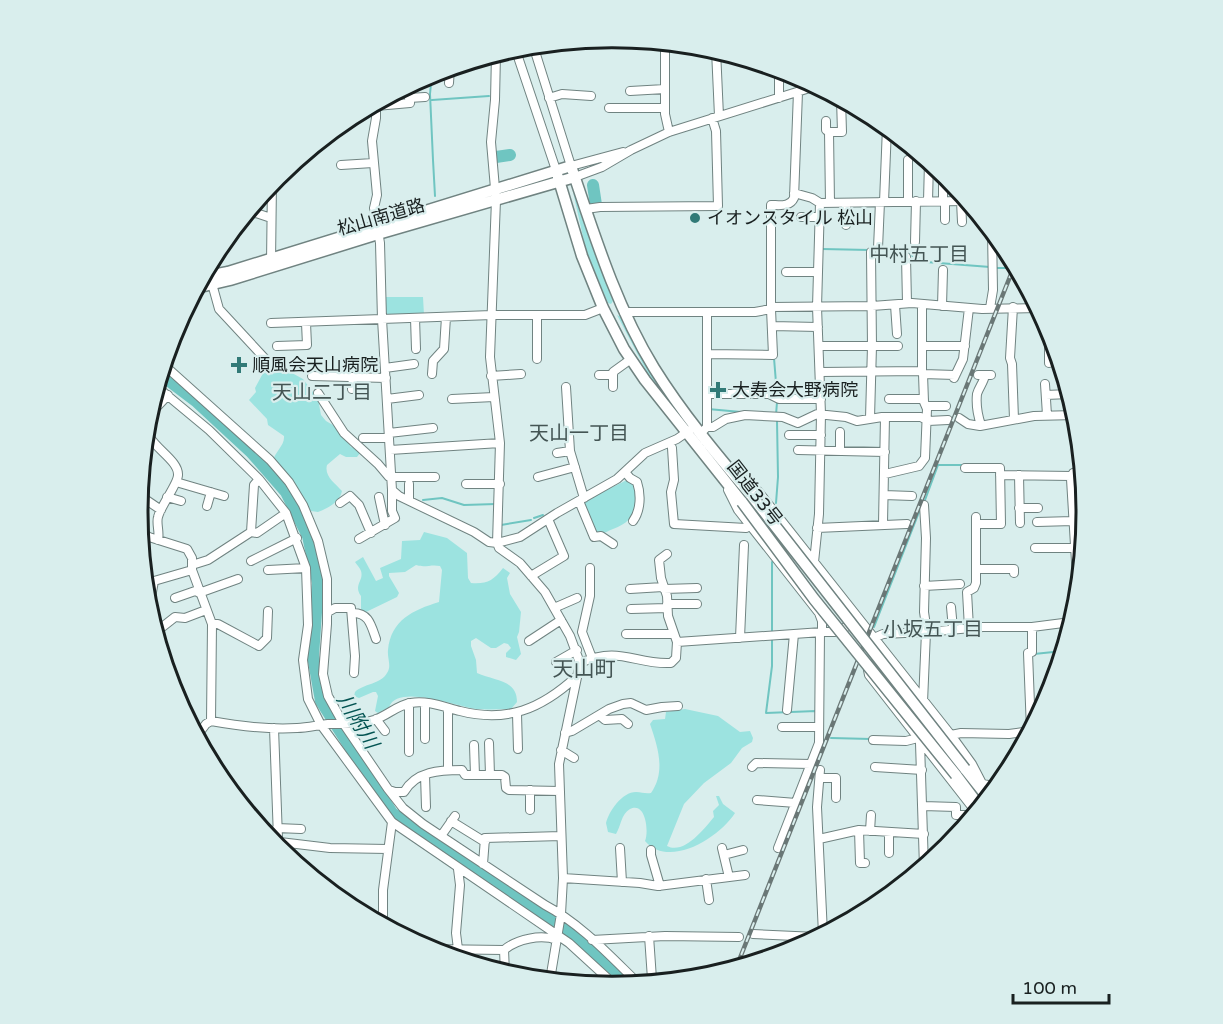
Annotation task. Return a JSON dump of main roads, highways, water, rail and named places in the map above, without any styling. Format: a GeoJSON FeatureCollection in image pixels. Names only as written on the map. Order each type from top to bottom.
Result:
{"type":"FeatureCollection","features":[{"type":"Feature","properties":{"kind":"highway","name":"松山南道路"},"geometry":{"type":"LineString","coordinates":[[496,195],[571,165]]}},
{"type":"Feature","properties":{"kind":"highway","name":"国道33号"},"geometry":{"type":"LineString","coordinates":[[571,165],[624,312],[654,368],[821,607],[982,791]]}},
{"type":"Feature","properties":{"kind":"highway","name":"国道33号"},"geometry":{"type":"LineString","coordinates":[[556,170],[582,256],[603,308],[631,359],[698,430]]}},
{"type":"Feature","properties":{"kind":"highway","name":"松山南道路"},"geometry":{"type":"LineString","coordinates":[[211,278],[271,263],[377,229],[496,195],[575,177]]}},
{"type":"Feature","properties":{"kind":"highway","name":"国道33号"},"geometry":{"type":"LineString","coordinates":[[964,770],[974,801]]}},
{"type":"Feature","properties":{"kind":"waterway"},"geometry":{"type":"LineString","coordinates":[[431,84],[433,160]]}},
{"type":"Feature","properties":{"kind":"waterway"},"geometry":{"type":"LineString","coordinates":[[432,100],[489,96]]}},
{"type":"Feature","properties":{"kind":"waterway"},"geometry":{"type":"LineString","coordinates":[[496,157],[510,155]]}},
{"type":"Feature","properties":{"kind":"waterway"},"geometry":{"type":"LineString","coordinates":[[433,160],[435,196]]}},
{"type":"Feature","properties":{"kind":"waterway"},"geometry":{"type":"LineString","coordinates":[[593,185],[596,205]]}},
{"type":"Feature","properties":{"kind":"waterway"},"geometry":{"type":"LineString","coordinates":[[822,249],[870,250]]}},
{"type":"Feature","properties":{"kind":"waterway"},"geometry":{"type":"LineString","coordinates":[[880,250],[903,252],[924,261]]}},
{"type":"Feature","properties":{"kind":"waterway"},"geometry":{"type":"LineString","coordinates":[[926,262],[990,267]]}},
{"type":"Feature","properties":{"kind":"waterway"},"geometry":{"type":"LineString","coordinates":[[996,268],[1006,268]]}},
{"type":"Feature","properties":{"kind":"waterway"},"geometry":{"type":"LineString","coordinates":[[774,358],[777,395]]}},
{"type":"Feature","properties":{"kind":"waterway","name":"川附川"},"geometry":{"type":"LineString","coordinates":[[167,379],[197,402],[251,452],[286,492],[308,536],[318,583],[313,656],[321,701],[392,813],[564,927],[619,976]]}},
{"type":"Feature","properties":{"kind":"waterway"},"geometry":{"type":"LineString","coordinates":[[776,415],[777,402]]}},
{"type":"Feature","properties":{"kind":"waterway"},"geometry":{"type":"LineString","coordinates":[[708,409],[741,412]]}},
{"type":"Feature","properties":{"kind":"waterway"},"geometry":{"type":"LineString","coordinates":[[776,503],[777,421]]}},
{"type":"Feature","properties":{"kind":"waterway"},"geometry":{"type":"LineString","coordinates":[[938,465],[966,465]]}},
{"type":"Feature","properties":{"kind":"waterway"},"geometry":{"type":"LineString","coordinates":[[925,500],[938,465]]}},
{"type":"Feature","properties":{"kind":"waterway"},"geometry":{"type":"LineString","coordinates":[[423,500],[442,498],[464,505],[496,504]]}},
{"type":"Feature","properties":{"kind":"waterway"},"geometry":{"type":"LineString","coordinates":[[874,627],[921,507]]}},
{"type":"Feature","properties":{"kind":"waterway"},"geometry":{"type":"LineString","coordinates":[[534,518],[543,515]]}},
{"type":"Feature","properties":{"kind":"waterway"},"geometry":{"type":"LineString","coordinates":[[501,525],[531,520]]}},
{"type":"Feature","properties":{"kind":"waterway"},"geometry":{"type":"LineString","coordinates":[[772,562],[772,632]]}},
{"type":"Feature","properties":{"kind":"waterway"},"geometry":{"type":"LineString","coordinates":[[772,638],[772,666],[766,713],[816,711],[816,714]]}},
{"type":"Feature","properties":{"kind":"waterway"},"geometry":{"type":"LineString","coordinates":[[1034,654],[1054,652]]}},
{"type":"Feature","properties":{"kind":"waterway"},"geometry":{"type":"LineString","coordinates":[[831,738],[871,739]]}},
{"type":"Feature","properties":{"kind":"railway"},"geometry":{"type":"LineString","coordinates":[[740,957],[1010,276]]}},
{"type":"Feature","properties":{"kind":"place","name":"イオンスタイル 松山"},"geometry":{"type":"Point","coordinates":[695,218]}},
{"type":"Feature","properties":{"kind":"place","name":"順風会天山病院"},"geometry":{"type":"Point","coordinates":[239,365]}},
{"type":"Feature","properties":{"kind":"place","name":"大寿会大野病院"},"geometry":{"type":"Point","coordinates":[718,390]}},
{"type":"Feature","properties":{"kind":"district","name":"中村五丁目"},"geometry":{"type":"Point","coordinates":[919,254]}},
{"type":"Feature","properties":{"kind":"district","name":"天山二丁目"},"geometry":{"type":"Point","coordinates":[322,392]}},
{"type":"Feature","properties":{"kind":"district","name":"天山一丁目"},"geometry":{"type":"Point","coordinates":[579,433]}},
{"type":"Feature","properties":{"kind":"district","name":"小坂五丁目"},"geometry":{"type":"Point","coordinates":[933,629]}},
{"type":"Feature","properties":{"kind":"district","name":"天山町"},"geometry":{"type":"Point","coordinates":[584,669]}}]}
